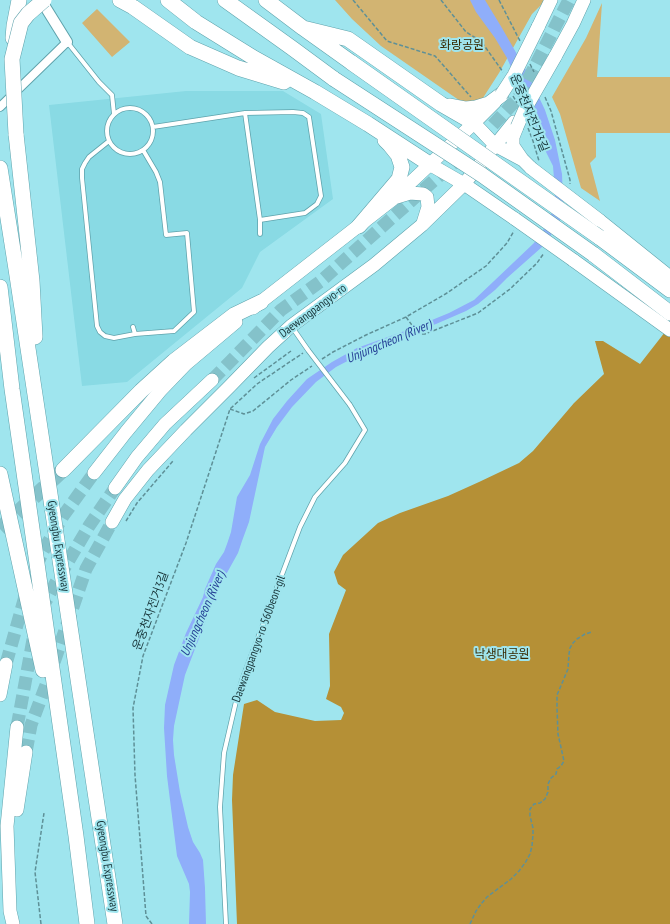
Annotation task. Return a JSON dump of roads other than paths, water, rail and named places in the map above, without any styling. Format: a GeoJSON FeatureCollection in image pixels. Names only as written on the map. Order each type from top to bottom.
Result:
{"type":"FeatureCollection","features":[{"type":"Feature","properties":{"kind":"highway"},"geometry":{"type":"LineString","coordinates":[[19,0],[14,26],[12,59],[16,134],[32,281],[43,446]]}},
{"type":"Feature","properties":{"kind":"highway"},"geometry":{"type":"LineString","coordinates":[[12,59],[21,24],[28,14],[44,0]]}},
{"type":"Feature","properties":{"kind":"highway"},"geometry":{"type":"LineString","coordinates":[[120,0],[133,7],[190,47],[238,68],[315,92]]}},
{"type":"Feature","properties":{"kind":"highway"},"geometry":{"type":"LineString","coordinates":[[168,0],[196,22],[254,58],[368,124],[430,165]]}},
{"type":"Feature","properties":{"kind":"highway"},"geometry":{"type":"LineString","coordinates":[[225,0],[334,79],[482,175],[593,254],[670,313]]}},
{"type":"Feature","properties":{"kind":"highway"},"geometry":{"type":"LineString","coordinates":[[266,0],[670,290]]}},
{"type":"Feature","properties":{"kind":"highway"},"geometry":{"type":"LineString","coordinates":[[303,28],[348,39],[441,104],[474,123]]}},
{"type":"Feature","properties":{"kind":"highway"},"geometry":{"type":"LineString","coordinates":[[441,104],[466,109],[476,108],[507,96]]}},
{"type":"Feature","properties":{"kind":"highway"},"geometry":{"type":"LineString","coordinates":[[359,226],[399,179],[402,167],[398,155],[390,145],[368,124]]}},
{"type":"Feature","properties":{"kind":"highway","name":"Gyeongbu Expressway"},"geometry":{"type":"LineString","coordinates":[[0,168],[115,924]]}},
{"type":"Feature","properties":{"kind":"highway","name":"Gyeongbu Expressway"},"geometry":{"type":"LineString","coordinates":[[0,287],[12,389],[76,836],[87,924]]}},
{"type":"Feature","properties":{"kind":"highway"},"geometry":{"type":"LineString","coordinates":[[63,470],[174,361],[234,315],[261,302]]}},
{"type":"Feature","properties":{"kind":"highway"},"geometry":{"type":"LineString","coordinates":[[0,324],[12,389]]}},
{"type":"Feature","properties":{"kind":"highway"},"geometry":{"type":"LineString","coordinates":[[0,474],[40,653],[76,836]]}},
{"type":"Feature","properties":{"kind":"main road"},"geometry":{"type":"LineString","coordinates":[[94,473],[160,391],[186,364],[261,302],[393,199],[474,123],[507,96],[514,75],[551,0]]}},
{"type":"Feature","properties":{"kind":"main road"},"geometry":{"type":"LineString","coordinates":[[584,0],[555,58],[520,117],[513,137],[513,146],[531,165],[670,277]]}},
{"type":"Feature","properties":{"kind":"main road","name":"Daewangpangyo-ro"},"geometry":{"type":"LineString","coordinates":[[119,522],[125,499],[148,470],[268,347],[291,326],[374,265],[422,225],[464,184],[495,145],[520,117]]}},
{"type":"Feature","properties":{"kind":"main road"},"geometry":{"type":"LineString","coordinates":[[474,123],[495,145],[531,165]]}},
{"type":"Feature","properties":{"kind":"main road"},"geometry":{"type":"LineString","coordinates":[[430,165],[464,184],[515,225],[574,260],[670,330]]}},
{"type":"Feature","properties":{"kind":"main road"},"geometry":{"type":"LineString","coordinates":[[393,199],[410,193],[423,194],[427,197],[428,207],[422,225]]}},
{"type":"Feature","properties":{"kind":"main road"},"geometry":{"type":"LineString","coordinates":[[115,488],[137,457],[166,424],[212,380]]}},
{"type":"Feature","properties":{"kind":"main road"},"geometry":{"type":"LineString","coordinates":[[0,695],[6,664]]}},
{"type":"Feature","properties":{"kind":"main road"},"geometry":{"type":"LineString","coordinates":[[12,924],[8,863],[8,826],[17,727]]}},
{"type":"Feature","properties":{"kind":"main road"},"geometry":{"type":"LineString","coordinates":[[8,863],[26,752]]}},
{"type":"Feature","properties":{"kind":"main road"},"geometry":{"type":"LineString","coordinates":[[0,815],[8,863]]}},
{"type":"Feature","properties":{"kind":"main road"},"geometry":{"type":"LineString","coordinates":[[2,924],[10,911]]}},
{"type":"Feature","properties":{"kind":"street"},"geometry":{"type":"LineString","coordinates":[[0,107],[68,42],[41,0]]}},
{"type":"Feature","properties":{"kind":"lane"},"geometry":{"type":"LineString","coordinates":[[68,42],[99,82],[112,95],[114,114]]}},
{"type":"Feature","properties":{"kind":"lane"},"geometry":{"type":"LineString","coordinates":[[128,108],[136,108],[143,112],[149,118],[153,127],[151,140],[146,147],[140,152],[133,154],[119,151],[113,147],[107,134],[107,127],[114,114],[128,108]]}},
{"type":"Feature","properties":{"kind":"lane"},"geometry":{"type":"LineString","coordinates":[[153,127],[245,113],[293,112],[303,113],[309,117],[321,196],[317,204],[305,213],[260,220]]}},
{"type":"Feature","properties":{"kind":"lane"},"geometry":{"type":"LineString","coordinates":[[245,113],[260,220],[260,234]]}},
{"type":"Feature","properties":{"kind":"lane"},"geometry":{"type":"LineString","coordinates":[[109,141],[89,157],[82,169],[82,178],[97,326],[100,332],[105,336],[114,338],[135,334],[174,331],[194,312],[187,233],[166,235],[160,182],[143,150]]}},
{"type":"Feature","properties":{"kind":"lane","name":"Daewangpangyo-ro 560beon-gil"},"geometry":{"type":"LineString","coordinates":[[226,924],[220,807],[224,753],[236,697],[300,527],[315,497],[345,463],[365,430],[350,405],[291,326]]}},
{"type":"Feature","properties":{"kind":"lane"},"geometry":{"type":"LineString","coordinates":[[134,327],[135,334]]}},
{"type":"Feature","properties":{"kind":"water","name":"Unjungcheon (River)"},"geometry":{"type":"Polygon","coordinates":[[[470,0],[485,0],[526,70],[545,110],[555,140],[562,174],[563,200],[560,220],[542,247],[478,304],[436,324],[361,354],[336,367],[316,382],[292,407],[277,427],[265,447],[249,522],[238,553],[218,589],[185,675],[174,726],[174,755],[180,792],[193,842],[203,860],[206,924],[189,924],[189,884],[177,856],[167,776],[164,728],[165,705],[174,665],[186,633],[203,597],[216,564],[224,552],[231,532],[237,497],[250,475],[260,444],[273,419],[287,401],[307,379],[332,362],[357,348],[449,313],[474,300],[534,243],[548,223],[554,206],[555,192],[553,166],[542,144],[535,123],[507,58],[495,38],[476,12],[470,0]]]}},
{"type":"Feature","properties":{"kind":"tunnel"},"geometry":{"type":"LineString","coordinates":[[212,380],[281,310],[321,281],[476,143],[519,97],[569,0]]}},
{"type":"Feature","properties":{"kind":"tunnel"},"geometry":{"type":"LineString","coordinates":[[0,529],[63,470]]}},
{"type":"Feature","properties":{"kind":"tunnel"},"geometry":{"type":"LineString","coordinates":[[36,568],[42,553],[63,516],[94,473]]}},
{"type":"Feature","properties":{"kind":"tunnel"},"geometry":{"type":"LineString","coordinates":[[41,610],[89,526],[115,488]]}},
{"type":"Feature","properties":{"kind":"tunnel"},"geometry":{"type":"LineString","coordinates":[[26,752],[31,725],[86,569],[112,522]]}},
{"type":"Feature","properties":{"kind":"tunnel"},"geometry":{"type":"LineString","coordinates":[[6,664],[27,590]]}},
{"type":"Feature","properties":{"kind":"tunnel"},"geometry":{"type":"LineString","coordinates":[[17,727],[34,634]]}},
{"type":"Feature","properties":{"kind":"park label","name":"화랑공원"},"geometry":{"type":"Point","coordinates":[462,46]}},
{"type":"Feature","properties":{"kind":"park label","name":"낙생대공원"},"geometry":{"type":"Point","coordinates":[502,655]}}]}
